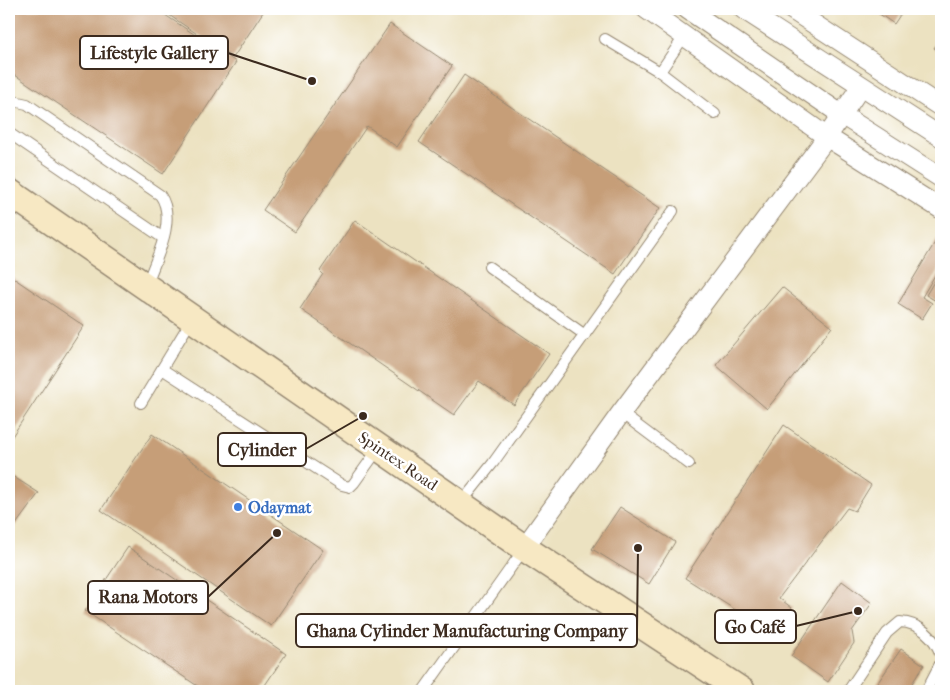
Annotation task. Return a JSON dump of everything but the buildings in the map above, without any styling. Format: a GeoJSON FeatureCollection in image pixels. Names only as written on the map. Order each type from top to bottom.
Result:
{"type":"FeatureCollection","features":[{"type":"Feature","properties":{"kind":"main road","name":"Spintex Road"},"geometry":{"type":"LineString","coordinates":[[9,192],[524,548],[742,691]]}},
{"type":"Feature","properties":{"kind":"street"},"geometry":{"type":"LineString","coordinates":[[646,9],[827,137],[941,209]]}},
{"type":"Feature","properties":{"kind":"street"},"geometry":{"type":"LineString","coordinates":[[687,9],[842,115],[941,178]]}},
{"type":"Feature","properties":{"kind":"street"},"geometry":{"type":"LineString","coordinates":[[742,9],[941,137]]}},
{"type":"Feature","properties":{"kind":"street"},"geometry":{"type":"LineString","coordinates":[[791,9],[941,107]]}},
{"type":"Feature","properties":{"kind":"street"},"geometry":{"type":"LineString","coordinates":[[524,548],[621,413],[827,137],[861,86]]}},
{"type":"Feature","properties":{"kind":"lane"},"geometry":{"type":"LineString","coordinates":[[660,72],[685,36]]}},
{"type":"Feature","properties":{"kind":"lane"},"geometry":{"type":"LineString","coordinates":[[605,39],[660,72],[715,114]]}},
{"type":"Feature","properties":{"kind":"lane"},"geometry":{"type":"LineString","coordinates":[[9,100],[28,104],[160,195],[167,204],[163,238],[146,287]]}},
{"type":"Feature","properties":{"kind":"lane"},"geometry":{"type":"LineString","coordinates":[[9,134],[163,238]]}},
{"type":"Feature","properties":{"kind":"lane"},"geometry":{"type":"LineString","coordinates":[[460,504],[493,463],[673,211]]}},
{"type":"Feature","properties":{"kind":"lane"},"geometry":{"type":"LineString","coordinates":[[489,266],[585,335]]}},
{"type":"Feature","properties":{"kind":"lane"},"geometry":{"type":"LineString","coordinates":[[141,402],[192,319]]}},
{"type":"Feature","properties":{"kind":"lane"},"geometry":{"type":"LineString","coordinates":[[162,369],[342,485],[350,487],[379,448]]}},
{"type":"Feature","properties":{"kind":"lane"},"geometry":{"type":"LineString","coordinates":[[621,413],[689,464]]}},
{"type":"Feature","properties":{"kind":"lane"},"geometry":{"type":"LineString","coordinates":[[423,691],[524,548]]}},
{"type":"Feature","properties":{"kind":"lane"},"geometry":{"type":"LineString","coordinates":[[848,691],[887,633],[900,622],[913,623],[927,633],[938,645],[941,655]]}},
{"type":"Feature","properties":{"kind":"lane"},"geometry":{"type":"LineString","coordinates":[[926,691],[941,662]]}},
{"type":"Feature","properties":{"kind":"place","name":"Lifestyle Gallery"},"geometry":{"type":"Point","coordinates":[312,81]}},
{"type":"Feature","properties":{"kind":"place","name":"Cylinder"},"geometry":{"type":"Point","coordinates":[363,416]}},
{"type":"Feature","properties":{"kind":"place","name":"Odaymat"},"geometry":{"type":"Point","coordinates":[238,507]}},
{"type":"Feature","properties":{"kind":"place","name":"Rana Motors"},"geometry":{"type":"Point","coordinates":[277,533]}},
{"type":"Feature","properties":{"kind":"place","name":"Ghana Cylinder Manufacturing Company"},"geometry":{"type":"Point","coordinates":[638,548]}},
{"type":"Feature","properties":{"kind":"place","name":"Go Café"},"geometry":{"type":"Point","coordinates":[858,611]}}]}
